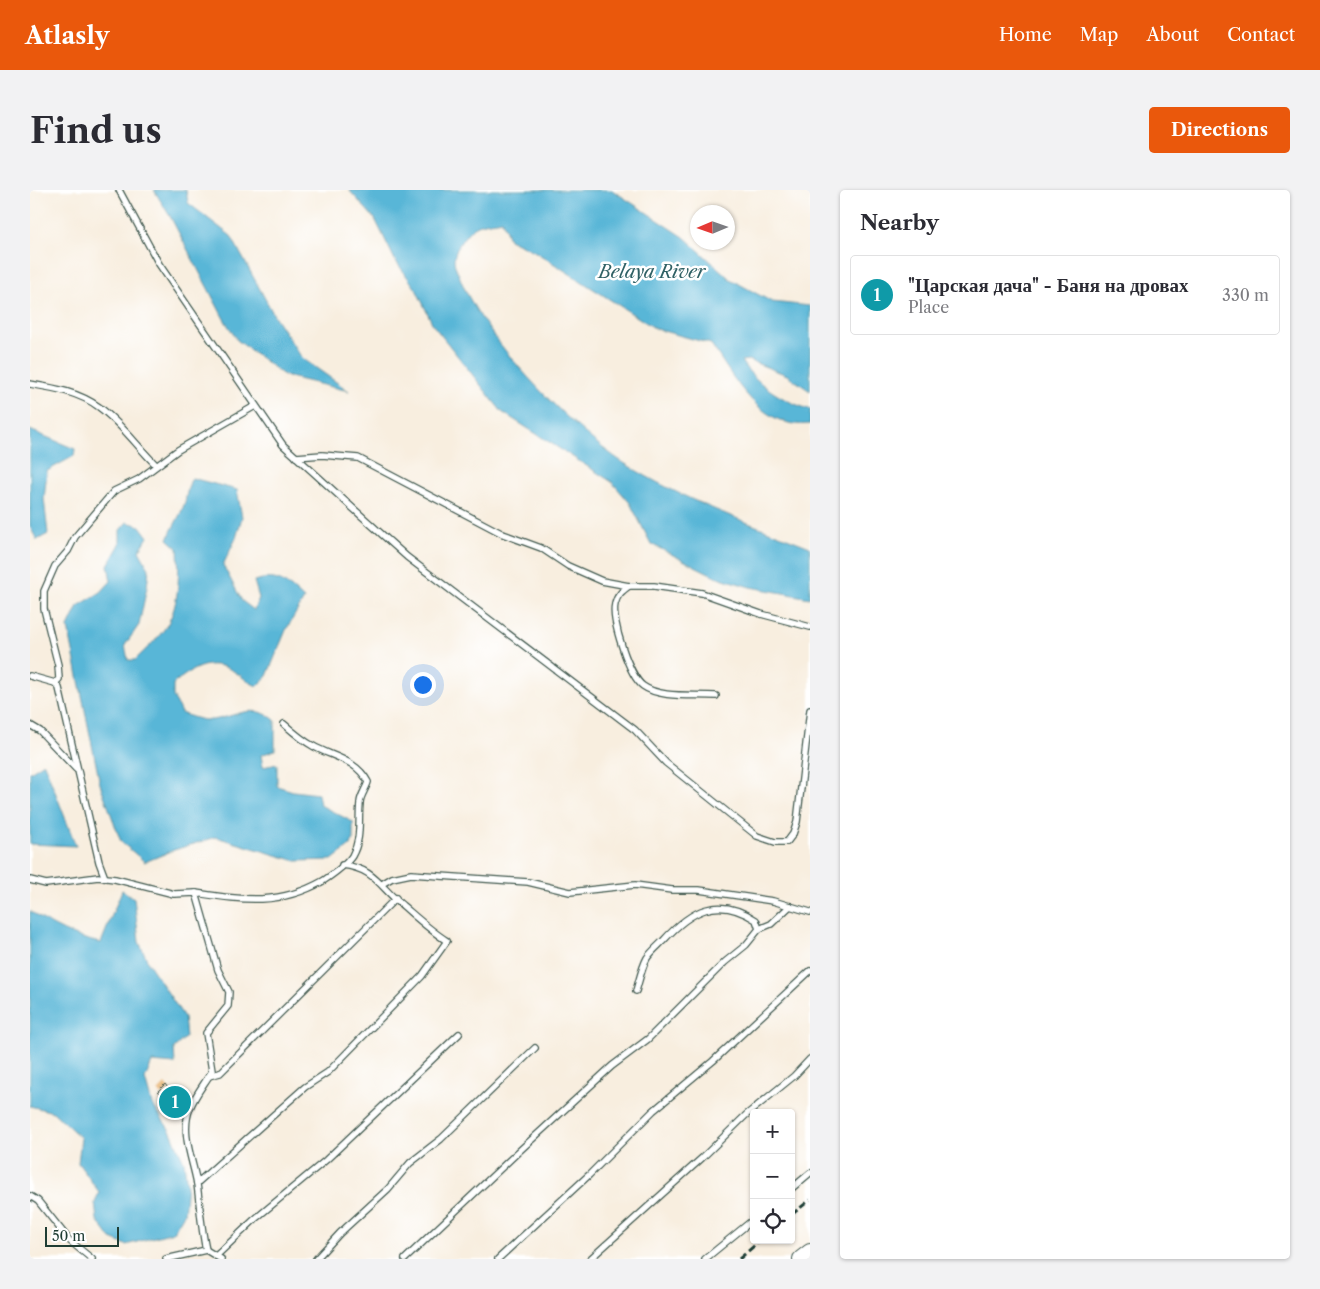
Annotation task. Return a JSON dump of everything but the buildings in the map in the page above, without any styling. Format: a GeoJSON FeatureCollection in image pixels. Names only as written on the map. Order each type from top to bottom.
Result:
{"type":"FeatureCollection","features":[{"type":"Feature","properties":{"kind":"street"},"geometry":{"type":"LineString","coordinates":[[801,1259],[810,1252]]}},
{"type":"Feature","properties":{"kind":"lane"},"geometry":{"type":"LineString","coordinates":[[119,190],[159,264],[283,445],[407,557],[636,730],[666,763],[757,836],[775,842],[787,842],[793,834],[810,710]]}},
{"type":"Feature","properties":{"kind":"lane"},"geometry":{"type":"LineString","coordinates":[[30,384],[58,389],[98,407],[156,465]]}},
{"type":"Feature","properties":{"kind":"lane"},"geometry":{"type":"LineString","coordinates":[[55,683],[59,679],[58,665],[44,609],[47,581],[75,536],[114,491],[139,479],[156,465],[255,406]]}},
{"type":"Feature","properties":{"kind":"lane"},"geometry":{"type":"LineString","coordinates":[[296,457],[322,455],[358,458],[503,534],[541,548],[568,566],[602,581],[629,586],[654,586],[702,593],[761,614],[810,627]]}},
{"type":"Feature","properties":{"kind":"lane"},"geometry":{"type":"LineString","coordinates":[[629,586],[620,592],[614,604],[615,622],[633,675],[643,686],[661,693],[716,696]]}},
{"type":"Feature","properties":{"kind":"lane"},"geometry":{"type":"LineString","coordinates":[[30,676],[55,683]]}},
{"type":"Feature","properties":{"kind":"lane"},"geometry":{"type":"LineString","coordinates":[[55,683],[62,699],[99,862],[106,878]]}},
{"type":"Feature","properties":{"kind":"lane"},"geometry":{"type":"LineString","coordinates":[[30,880],[46,884],[106,878],[174,894],[263,900],[286,896],[308,889],[333,875],[351,857],[359,838],[361,821],[359,802],[368,782],[364,774],[348,762],[329,751],[314,747],[284,724]]}},
{"type":"Feature","properties":{"kind":"lane"},"geometry":{"type":"LineString","coordinates":[[30,725],[40,731],[77,771]]}},
{"type":"Feature","properties":{"kind":"lane"},"geometry":{"type":"LineString","coordinates":[[197,1183],[305,1087],[328,1072],[422,976],[447,941],[435,934],[382,884],[356,866],[342,865]]}},
{"type":"Feature","properties":{"kind":"lane"},"geometry":{"type":"LineString","coordinates":[[382,884],[392,878],[411,874],[528,882],[570,892],[635,885],[742,895],[810,912]]}},
{"type":"Feature","properties":{"kind":"lane"},"geometry":{"type":"LineString","coordinates":[[196,894],[218,970],[228,992],[228,1006],[206,1033],[212,1071],[190,1108],[187,1128],[189,1154],[197,1183],[201,1226],[206,1250]]}},
{"type":"Feature","properties":{"kind":"lane"},"geometry":{"type":"LineString","coordinates":[[209,1076],[220,1073],[396,898]]}},
{"type":"Feature","properties":{"kind":"lane"},"geometry":{"type":"LineString","coordinates":[[405,1259],[516,1153],[612,1066],[648,1039],[725,962],[746,945],[759,929],[771,924],[790,906]]}},
{"type":"Feature","properties":{"kind":"lane"},"geometry":{"type":"LineString","coordinates":[[636,991],[647,959],[681,921],[699,910],[720,908],[742,911],[756,920],[759,929]]}},
{"type":"Feature","properties":{"kind":"lane"},"geometry":{"type":"LineString","coordinates":[[498,1259],[589,1175],[653,1112],[713,1061],[810,971]]}},
{"type":"Feature","properties":{"kind":"lane"},"geometry":{"type":"LineString","coordinates":[[166,1259],[206,1250],[219,1257],[249,1224],[326,1160],[459,1034]]}},
{"type":"Feature","properties":{"kind":"lane"},"geometry":{"type":"LineString","coordinates":[[316,1259],[340,1233],[388,1189],[410,1163],[441,1139],[535,1048]]}},
{"type":"Feature","properties":{"kind":"lane"},"geometry":{"type":"LineString","coordinates":[[590,1259],[702,1158],[746,1114],[794,1076],[810,1059]]}},
{"type":"Feature","properties":{"kind":"lane"},"geometry":{"type":"LineString","coordinates":[[795,1186],[810,1173]]}},
{"type":"Feature","properties":{"kind":"lane"},"geometry":{"type":"LineString","coordinates":[[30,1196],[38,1201],[70,1241],[90,1258]]}},
{"type":"Feature","properties":{"kind":"lane"},"geometry":{"type":"LineString","coordinates":[[705,1259],[750,1222]]}},
{"type":"Feature","properties":{"kind":"water"},"geometry":{"type":"Polygon","coordinates":[[[154,190],[186,190],[188,203],[231,236],[275,317],[302,358],[349,391],[285,376],[237,340],[154,190]]]}},
{"type":"Feature","properties":{"kind":"water","name":"Belaya River"},"geometry":{"type":"Polygon","coordinates":[[[349,190],[612,190],[684,237],[690,242],[690,250],[698,250],[730,279],[772,302],[810,306],[810,391],[787,375],[748,360],[741,361],[754,377],[771,391],[791,402],[810,409],[810,424],[793,424],[777,419],[751,399],[729,372],[711,344],[656,329],[534,251],[509,239],[502,220],[472,228],[459,246],[454,260],[470,299],[506,351],[554,404],[603,448],[646,476],[715,510],[810,547],[810,598],[750,587],[717,577],[651,544],[630,503],[612,482],[502,412],[433,325],[416,289],[395,260],[375,219],[349,190]]]}},
{"type":"Feature","properties":{"kind":"water"},"geometry":{"type":"Polygon","coordinates":[[[30,430],[75,449],[74,456],[47,471],[44,499],[48,534],[37,540],[30,527],[30,430]]]}},
{"type":"Feature","properties":{"kind":"water"},"geometry":{"type":"Polygon","coordinates":[[[192,478],[237,490],[242,517],[236,538],[223,565],[242,601],[254,610],[259,598],[254,581],[262,579],[281,581],[304,599],[286,630],[267,676],[258,686],[229,669],[212,665],[196,669],[173,684],[173,696],[181,713],[200,719],[212,720],[251,711],[267,715],[275,720],[275,750],[261,755],[263,767],[277,764],[277,786],[293,791],[318,794],[320,805],[353,822],[353,840],[350,846],[332,860],[296,861],[216,837],[174,850],[145,862],[121,842],[100,784],[68,627],[78,606],[101,592],[111,581],[108,565],[120,544],[120,530],[127,522],[140,526],[148,537],[139,551],[149,569],[139,625],[125,645],[128,660],[135,660],[160,634],[171,616],[178,587],[178,548],[168,539],[185,502],[192,478]]]}},
{"type":"Feature","properties":{"kind":"water"},"geometry":{"type":"Polygon","coordinates":[[[44,763],[76,846],[30,844],[30,772],[44,763]]]}},
{"type":"Feature","properties":{"kind":"water"},"geometry":{"type":"Polygon","coordinates":[[[122,890],[134,898],[139,942],[149,964],[184,1017],[186,1037],[174,1048],[175,1064],[152,1062],[145,1079],[152,1104],[171,1132],[184,1162],[187,1185],[184,1214],[173,1232],[126,1245],[111,1239],[97,1220],[95,1203],[99,1192],[78,1163],[81,1138],[53,1112],[30,1106],[30,911],[64,931],[101,943],[122,890]]]}},
{"type":"Feature","properties":{"kind":"railway"},"geometry":{"type":"LineString","coordinates":[[795,1212],[810,1200]]}},
{"type":"Feature","properties":{"kind":"railway"},"geometry":{"type":"LineString","coordinates":[[739,1259],[756,1244]]}},
{"type":"Feature","properties":{"kind":"place","name":"\"Царская дача\" - Баня на дровах"},"geometry":{"type":"Point","coordinates":[175,1102]}}]}
